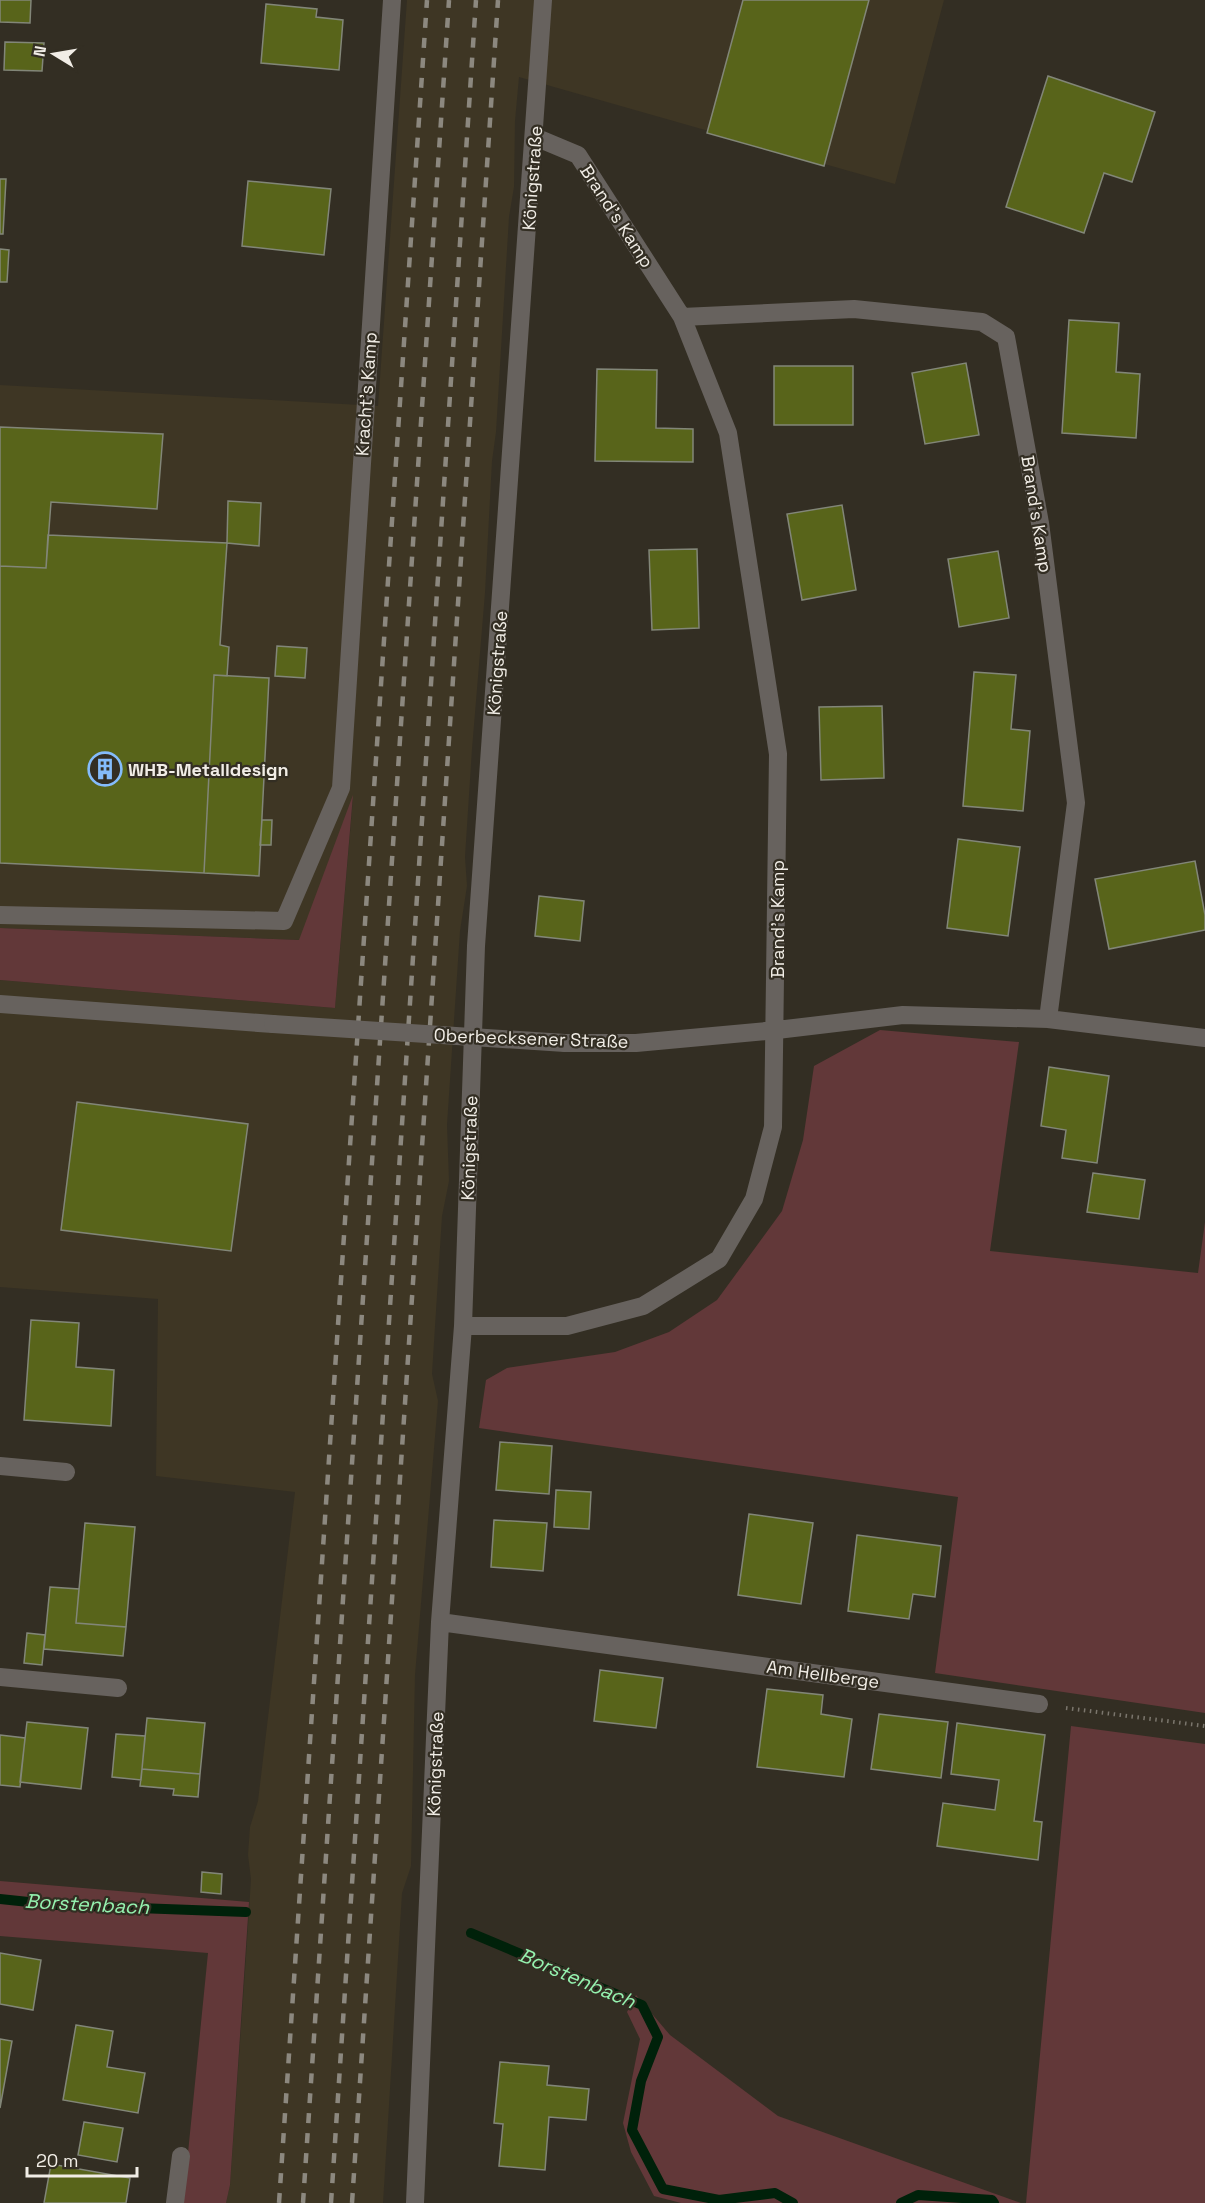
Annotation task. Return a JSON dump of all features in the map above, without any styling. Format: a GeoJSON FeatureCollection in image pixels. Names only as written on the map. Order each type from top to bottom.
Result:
{"type":"FeatureCollection","features":[{"type":"Feature","properties":{"kind":"street","name":"Kracht's Kamp"},"geometry":{"type":"LineString","coordinates":[[0,915],[284,921],[341,789],[392,0]]}},
{"type":"Feature","properties":{"kind":"street","name":"Königstraße"},"geometry":{"type":"LineString","coordinates":[[415,2203],[440,1622],[463,1326],[476,946],[543,0]]}},
{"type":"Feature","properties":{"kind":"street","name":"Brand's Kamp"},"geometry":{"type":"LineString","coordinates":[[535,137],[578,155],[682,317],[728,433],[778,754],[777,1030]]}},
{"type":"Feature","properties":{"kind":"street","name":"Brand's Kamp"},"geometry":{"type":"LineString","coordinates":[[682,317],[854,309],[982,322],[1006,337],[1040,523],[1076,803],[1048,1019]]}},
{"type":"Feature","properties":{"kind":"street","name":"Oberbecksener Straße"},"geometry":{"type":"LineString","coordinates":[[0,1004],[565,1043],[636,1043],[903,1015],[1048,1019],[1205,1038]]}},
{"type":"Feature","properties":{"kind":"street"},"geometry":{"type":"LineString","coordinates":[[463,1326],[567,1326],[589,1321],[643,1306],[719,1258],[754,1199],[773,1127],[777,1030]]}},
{"type":"Feature","properties":{"kind":"street"},"geometry":{"type":"LineString","coordinates":[[0,1466],[66,1472]]}},
{"type":"Feature","properties":{"kind":"street","name":"Am Hellberge"},"geometry":{"type":"LineString","coordinates":[[440,1622],[1039,1704]]}},
{"type":"Feature","properties":{"kind":"street"},"geometry":{"type":"LineString","coordinates":[[0,1677],[118,1688]]}},
{"type":"Feature","properties":{"kind":"street"},"geometry":{"type":"LineString","coordinates":[[175,2203],[181,2156]]}},
{"type":"Feature","properties":{"kind":"path"},"geometry":{"type":"LineString","coordinates":[[1039,1704],[1205,1726]]}},
{"type":"Feature","properties":{"kind":"shaded area"},"geometry":{"type":"Polygon","coordinates":[[[407,0],[944,0],[895,184],[519,77],[515,121],[514,187],[509,217],[485,593],[465,857],[467,886],[460,931],[447,1125],[449,1181],[442,1216],[432,1374],[438,1401],[415,1675],[411,1866],[402,1893],[383,2203],[226,2203],[230,2185],[251,1879],[248,1855],[250,1827],[258,1801],[295,1492],[156,1476],[158,1299],[0,1287],[0,980],[335,1008],[353,798],[300,940],[0,928],[0,385],[378,406],[407,0]]]}},
{"type":"Feature","properties":{"kind":"shaded area"},"geometry":{"type":"Polygon","coordinates":[[[353,795],[335,1008],[0,980],[0,928],[299,940],[353,795]]]}},
{"type":"Feature","properties":{"kind":"shaded area"},"geometry":{"type":"Polygon","coordinates":[[[880,1030],[1019,1042],[990,1251],[1198,1273],[1205,1222],[1205,1713],[935,1673],[958,1497],[479,1428],[486,1380],[507,1368],[615,1352],[669,1332],[717,1300],[782,1211],[803,1140],[814,1066],[880,1030]]]}},
{"type":"Feature","properties":{"kind":"shaded area"},"geometry":{"type":"Polygon","coordinates":[[[1071,1726],[1205,1744],[1205,2203],[1026,2203],[1071,1726]]]}},
{"type":"Feature","properties":{"kind":"shaded area"},"geometry":{"type":"Polygon","coordinates":[[[0,1881],[249,1902],[230,2185],[226,2203],[183,2203],[208,1953],[0,1936],[0,1881]]]}},
{"type":"Feature","properties":{"kind":"shaded area"},"geometry":{"type":"Polygon","coordinates":[[[636,1995],[670,2035],[778,2116],[1021,2203],[681,2203],[654,2196],[631,2152],[623,2123],[640,2039],[627,2012],[636,1995]]]}},
{"type":"Feature","properties":{"kind":"building"},"geometry":{"type":"Polygon","coordinates":[[[0,0],[31,0],[30,23],[0,22],[0,0]]]}},
{"type":"Feature","properties":{"kind":"building"},"geometry":{"type":"Polygon","coordinates":[[[743,0],[869,0],[824,166],[707,133],[743,0]]]}},
{"type":"Feature","properties":{"kind":"building"},"geometry":{"type":"Polygon","coordinates":[[[266,4],[317,9],[316,17],[343,20],[339,70],[261,63],[266,4]]]}},
{"type":"Feature","properties":{"kind":"building"},"geometry":{"type":"Polygon","coordinates":[[[5,42],[44,43],[42,71],[4,70],[5,42]]]}},
{"type":"Feature","properties":{"kind":"building"},"geometry":{"type":"Polygon","coordinates":[[[1048,76],[1155,112],[1132,182],[1104,173],[1084,233],[1006,207],[1048,76]]]}},
{"type":"Feature","properties":{"kind":"building"},"geometry":{"type":"Polygon","coordinates":[[[0,179],[6,179],[3,234],[0,234],[0,179]]]}},
{"type":"Feature","properties":{"kind":"building"},"geometry":{"type":"Polygon","coordinates":[[[248,181],[331,189],[324,255],[242,246],[248,181]]]}},
{"type":"Feature","properties":{"kind":"building"},"geometry":{"type":"Polygon","coordinates":[[[0,249],[9,250],[7,282],[0,282],[0,249]]]}},
{"type":"Feature","properties":{"kind":"building"},"geometry":{"type":"Polygon","coordinates":[[[1069,320],[1119,323],[1116,372],[1140,374],[1136,438],[1062,433],[1069,320]]]}},
{"type":"Feature","properties":{"kind":"building"},"geometry":{"type":"Polygon","coordinates":[[[966,363],[979,435],[925,444],[912,373],[966,363]]]}},
{"type":"Feature","properties":{"kind":"building"},"geometry":{"type":"Polygon","coordinates":[[[774,366],[853,366],[853,425],[774,425],[774,366]]]}},
{"type":"Feature","properties":{"kind":"building"},"geometry":{"type":"Polygon","coordinates":[[[597,369],[657,370],[656,428],[693,429],[693,462],[595,461],[597,369]]]}},
{"type":"Feature","properties":{"kind":"building"},"geometry":{"type":"Polygon","coordinates":[[[0,427],[163,434],[157,509],[51,502],[46,568],[0,566],[0,427]]]}},
{"type":"Feature","properties":{"kind":"building"},"geometry":{"type":"Polygon","coordinates":[[[228,501],[261,503],[259,546],[227,543],[228,501]]]}},
{"type":"Feature","properties":{"kind":"building"},"geometry":{"type":"Polygon","coordinates":[[[842,505],[856,590],[802,600],[787,514],[842,505]]]}},
{"type":"Feature","properties":{"kind":"building","name":"WHB-Metalldesign"},"geometry":{"type":"Polygon","coordinates":[[[48,535],[227,543],[220,645],[229,647],[227,676],[214,675],[204,873],[0,863],[0,566],[46,568],[48,535]]]}},
{"type":"Feature","properties":{"kind":"building"},"geometry":{"type":"Polygon","coordinates":[[[697,549],[699,628],[652,630],[649,550],[697,549]]]}},
{"type":"Feature","properties":{"kind":"building"},"geometry":{"type":"Polygon","coordinates":[[[998,551],[1009,618],[959,627],[948,559],[998,551]]]}},
{"type":"Feature","properties":{"kind":"building"},"geometry":{"type":"Polygon","coordinates":[[[277,646],[307,648],[305,678],[275,676],[277,646]]]}},
{"type":"Feature","properties":{"kind":"building"},"geometry":{"type":"Polygon","coordinates":[[[974,672],[1016,675],[1011,729],[1030,731],[1023,811],[963,806],[974,672]]]}},
{"type":"Feature","properties":{"kind":"building"},"geometry":{"type":"Polygon","coordinates":[[[214,675],[269,678],[259,876],[204,873],[214,675]]]}},
{"type":"Feature","properties":{"kind":"building"},"geometry":{"type":"Polygon","coordinates":[[[882,706],[884,778],[821,780],[819,707],[882,706]]]}},
{"type":"Feature","properties":{"kind":"building"},"geometry":{"type":"Polygon","coordinates":[[[262,820],[272,820],[271,845],[260,845],[262,820]]]}},
{"type":"Feature","properties":{"kind":"building"},"geometry":{"type":"Polygon","coordinates":[[[958,839],[1020,847],[1008,936],[947,928],[958,839]]]}},
{"type":"Feature","properties":{"kind":"building"},"geometry":{"type":"Polygon","coordinates":[[[1195,861],[1205,915],[1205,930],[1109,949],[1095,879],[1195,861]]]}},
{"type":"Feature","properties":{"kind":"building"},"geometry":{"type":"Polygon","coordinates":[[[539,896],[584,901],[580,941],[535,936],[539,896]]]}},
{"type":"Feature","properties":{"kind":"building"},"geometry":{"type":"Polygon","coordinates":[[[1049,1067],[1109,1076],[1097,1163],[1062,1158],[1066,1130],[1041,1126],[1049,1067]]]}},
{"type":"Feature","properties":{"kind":"building"},"geometry":{"type":"Polygon","coordinates":[[[77,1102],[248,1124],[231,1251],[61,1230],[77,1102]]]}},
{"type":"Feature","properties":{"kind":"building"},"geometry":{"type":"Polygon","coordinates":[[[1093,1173],[1145,1180],[1139,1219],[1087,1212],[1093,1173]]]}},
{"type":"Feature","properties":{"kind":"building"},"geometry":{"type":"Polygon","coordinates":[[[31,1320],[79,1323],[76,1367],[114,1370],[111,1426],[24,1420],[31,1320]]]}},
{"type":"Feature","properties":{"kind":"building"},"geometry":{"type":"Polygon","coordinates":[[[500,1442],[552,1446],[549,1494],[496,1490],[500,1442]]]}},
{"type":"Feature","properties":{"kind":"building"},"geometry":{"type":"Polygon","coordinates":[[[556,1490],[591,1492],[589,1529],[554,1527],[556,1490]]]}},
{"type":"Feature","properties":{"kind":"building"},"geometry":{"type":"Polygon","coordinates":[[[749,1514],[813,1523],[801,1604],[738,1595],[749,1514]]]}},
{"type":"Feature","properties":{"kind":"building"},"geometry":{"type":"Polygon","coordinates":[[[494,1520],[547,1523],[543,1571],[491,1567],[494,1520]]]}},
{"type":"Feature","properties":{"kind":"building"},"geometry":{"type":"Polygon","coordinates":[[[85,1523],[135,1527],[126,1627],[76,1623],[85,1523]]]}},
{"type":"Feature","properties":{"kind":"building"},"geometry":{"type":"Polygon","coordinates":[[[857,1535],[941,1546],[935,1597],[913,1594],[909,1619],[848,1611],[857,1535]]]}},
{"type":"Feature","properties":{"kind":"building"},"geometry":{"type":"Polygon","coordinates":[[[50,1587],[79,1589],[76,1623],[126,1627],[123,1656],[44,1649],[50,1587]]]}},
{"type":"Feature","properties":{"kind":"building"},"geometry":{"type":"Polygon","coordinates":[[[27,1633],[45,1635],[42,1665],[24,1663],[27,1633]]]}},
{"type":"Feature","properties":{"kind":"building"},"geometry":{"type":"Polygon","coordinates":[[[600,1670],[663,1678],[656,1728],[594,1721],[600,1670]]]}},
{"type":"Feature","properties":{"kind":"building"},"geometry":{"type":"Polygon","coordinates":[[[767,1689],[823,1695],[821,1714],[852,1719],[844,1777],[757,1767],[767,1689]]]}},
{"type":"Feature","properties":{"kind":"building"},"geometry":{"type":"Polygon","coordinates":[[[879,1714],[948,1722],[941,1778],[871,1769],[879,1714]]]}},
{"type":"Feature","properties":{"kind":"building"},"geometry":{"type":"Polygon","coordinates":[[[147,1718],[205,1723],[200,1774],[142,1769],[147,1718]]]}},
{"type":"Feature","properties":{"kind":"building"},"geometry":{"type":"Polygon","coordinates":[[[27,1722],[88,1728],[81,1789],[20,1782],[27,1722]]]}},
{"type":"Feature","properties":{"kind":"building"},"geometry":{"type":"Polygon","coordinates":[[[957,1723],[1045,1735],[1034,1821],[1042,1822],[1038,1860],[937,1846],[943,1803],[995,1810],[999,1780],[951,1774],[957,1723]]]}},
{"type":"Feature","properties":{"kind":"building"},"geometry":{"type":"Polygon","coordinates":[[[116,1734],[145,1736],[141,1780],[112,1777],[116,1734]]]}},
{"type":"Feature","properties":{"kind":"building"},"geometry":{"type":"Polygon","coordinates":[[[0,1735],[25,1738],[20,1787],[0,1785],[0,1735]]]}},
{"type":"Feature","properties":{"kind":"building"},"geometry":{"type":"Polygon","coordinates":[[[142,1769],[200,1774],[198,1797],[173,1795],[174,1789],[140,1786],[142,1769]]]}},
{"type":"Feature","properties":{"kind":"building"},"geometry":{"type":"Polygon","coordinates":[[[202,1872],[222,1874],[221,1894],[201,1892],[202,1872]]]}},
{"type":"Feature","properties":{"kind":"building"},"geometry":{"type":"Polygon","coordinates":[[[0,1953],[41,1960],[33,2010],[0,2004],[0,1953]]]}},
{"type":"Feature","properties":{"kind":"building"},"geometry":{"type":"Polygon","coordinates":[[[76,2025],[113,2031],[107,2067],[145,2073],[138,2113],[63,2100],[76,2025]]]}},
{"type":"Feature","properties":{"kind":"building"},"geometry":{"type":"Polygon","coordinates":[[[0,2039],[12,2041],[0,2108],[0,2039]]]}},
{"type":"Feature","properties":{"kind":"building"},"geometry":{"type":"Polygon","coordinates":[[[500,2062],[549,2066],[547,2085],[589,2089],[586,2120],[549,2117],[545,2170],[499,2166],[503,2124],[494,2123],[500,2062]]]}},
{"type":"Feature","properties":{"kind":"building"},"geometry":{"type":"Polygon","coordinates":[[[84,2122],[123,2128],[117,2162],[78,2155],[84,2122]]]}},
{"type":"Feature","properties":{"kind":"building"},"geometry":{"type":"Polygon","coordinates":[[[51,2164],[130,2178],[126,2203],[44,2203],[51,2164]]]}},
{"type":"Feature","properties":{"kind":"waterway","name":"Borstenbach"},"geometry":{"type":"LineString","coordinates":[[0,1899],[57,1905],[246,1912]]}},
{"type":"Feature","properties":{"kind":"waterway","name":"Borstenbach"},"geometry":{"type":"LineString","coordinates":[[471,1933],[642,2005],[658,2037],[641,2081],[632,2130],[663,2189],[719,2200],[775,2193],[793,2203]]}},
{"type":"Feature","properties":{"kind":"waterway","name":"Borstenbach"},"geometry":{"type":"LineString","coordinates":[[901,2203],[918,2195],[992,2200],[994,2203]]}},
{"type":"Feature","properties":{"kind":"railway"},"geometry":{"type":"LineString","coordinates":[[279,2203],[427,0]]}},
{"type":"Feature","properties":{"kind":"railway"},"geometry":{"type":"LineString","coordinates":[[303,2203],[449,0]]}},
{"type":"Feature","properties":{"kind":"railway"},"geometry":{"type":"LineString","coordinates":[[331,2203],[476,0]]}},
{"type":"Feature","properties":{"kind":"railway"},"geometry":{"type":"LineString","coordinates":[[352,2203],[498,0]]}},
{"type":"Feature","properties":{"kind":"place","name":"WHB-Metalldesign"},"geometry":{"type":"Point","coordinates":[105,769]}}]}
